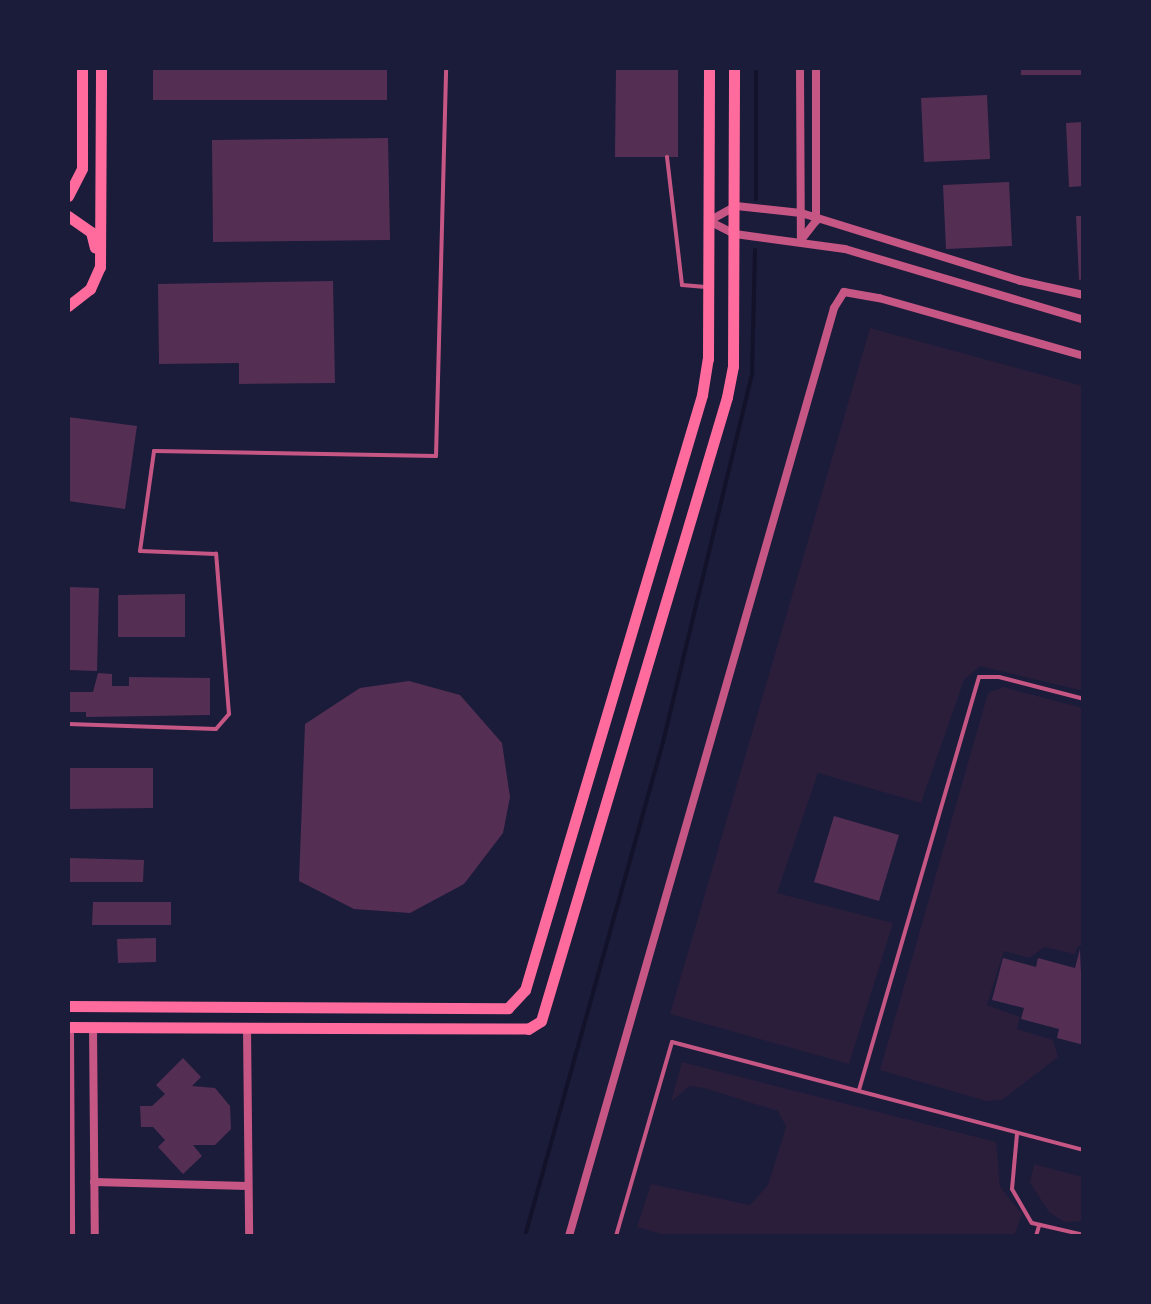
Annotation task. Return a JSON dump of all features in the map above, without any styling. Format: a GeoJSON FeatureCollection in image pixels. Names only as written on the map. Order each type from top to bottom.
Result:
{"type":"FeatureCollection","features":[{"type":"Feature","properties":{"kind":"main road"},"geometry":{"type":"LineString","coordinates":[[68,196],[82,168],[82,68]]}},
{"type":"Feature","properties":{"kind":"main road"},"geometry":{"type":"LineString","coordinates":[[68,306],[90,288],[100,267],[101,68]]}},
{"type":"Feature","properties":{"kind":"main road"},"geometry":{"type":"LineString","coordinates":[[68,1006],[508,1008],[525,990],[702,395],[708,359],[709,68]]}},
{"type":"Feature","properties":{"kind":"main road"},"geometry":{"type":"LineString","coordinates":[[69,1027],[528,1029],[541,1021],[727,398],[733,366],[734,68]]}},
{"type":"Feature","properties":{"kind":"main road"},"geometry":{"type":"LineString","coordinates":[[68,216],[91,232],[100,267]]}},
{"type":"Feature","properties":{"kind":"street"},"geometry":{"type":"LineString","coordinates":[[800,68],[801,240]]}},
{"type":"Feature","properties":{"kind":"street"},"geometry":{"type":"LineString","coordinates":[[801,240],[816,220],[816,68]]}},
{"type":"Feature","properties":{"kind":"street"},"geometry":{"type":"LineString","coordinates":[[708,221],[736,206],[801,213],[1084,295]]}},
{"type":"Feature","properties":{"kind":"street"},"geometry":{"type":"LineString","coordinates":[[708,221],[735,234],[845,248],[1084,320]]}},
{"type":"Feature","properties":{"kind":"street"},"geometry":{"type":"LineString","coordinates":[[570,1236],[834,308],[844,292],[880,298],[1084,356]]}},
{"type":"Feature","properties":{"kind":"street"},"geometry":{"type":"LineString","coordinates":[[69,1027],[71,1236]]}},
{"type":"Feature","properties":{"kind":"street"},"geometry":{"type":"LineString","coordinates":[[93,1027],[95,1236]]}},
{"type":"Feature","properties":{"kind":"street"},"geometry":{"type":"LineString","coordinates":[[246,1028],[249,1236]]}},
{"type":"Feature","properties":{"kind":"street"},"geometry":{"type":"LineString","coordinates":[[94,1182],[248,1186]]}},
{"type":"Feature","properties":{"kind":"lane"},"geometry":{"type":"LineString","coordinates":[[68,724],[216,728],[229,714],[216,554],[140,551],[154,451],[436,456],[446,68]]}},
{"type":"Feature","properties":{"kind":"lane"},"geometry":{"type":"LineString","coordinates":[[666,157],[682,285],[708,288]]}},
{"type":"Feature","properties":{"kind":"lane"},"geometry":{"type":"LineString","coordinates":[[859,1090],[979,677],[1000,678],[1084,699]]}},
{"type":"Feature","properties":{"kind":"lane"},"geometry":{"type":"LineString","coordinates":[[616,1236],[672,1042],[1084,1150]]}},
{"type":"Feature","properties":{"kind":"lane"},"geometry":{"type":"LineString","coordinates":[[1017,1134],[1012,1189],[1032,1223],[1084,1236]]}},
{"type":"Feature","properties":{"kind":"lane"},"geometry":{"type":"LineString","coordinates":[[1036,1236],[1039,1226]]}},
{"type":"Feature","properties":{"kind":"shaded area"},"geometry":{"type":"Polygon","coordinates":[[[870,328],[1083,386],[1084,691],[980,666],[964,680],[921,803],[818,773],[777,893],[893,923],[849,1064],[670,1014],[870,328]]]}},
{"type":"Feature","properties":{"kind":"shaded area"},"geometry":{"type":"Polygon","coordinates":[[[1003,687],[1083,708],[1084,947],[1078,946],[1075,954],[1044,947],[1030,958],[1004,951],[987,1005],[1020,1017],[1017,1029],[1053,1040],[1058,1057],[1002,1100],[986,1101],[880,1070],[988,693],[1003,687]]]}},
{"type":"Feature","properties":{"kind":"shaded area"},"geometry":{"type":"Polygon","coordinates":[[[682,1062],[996,1142],[1000,1187],[1022,1214],[1014,1236],[668,1236],[637,1227],[651,1184],[750,1205],[768,1185],[786,1127],[778,1111],[704,1088],[689,1086],[671,1102],[682,1062]]]}},
{"type":"Feature","properties":{"kind":"shaded area"},"geometry":{"type":"Polygon","coordinates":[[[1034,1164],[1083,1177],[1083,1221],[1064,1222],[1049,1212],[1030,1183],[1034,1164]]]}},
{"type":"Feature","properties":{"kind":"building"},"geometry":{"type":"Polygon","coordinates":[[[153,68],[387,68],[387,100],[153,100],[153,68]]]}},
{"type":"Feature","properties":{"kind":"building"},"geometry":{"type":"Polygon","coordinates":[[[616,68],[678,68],[678,157],[615,157],[616,68]]]}},
{"type":"Feature","properties":{"kind":"building"},"geometry":{"type":"Polygon","coordinates":[[[1021,68],[1084,68],[1084,75],[1021,75],[1021,68]]]}},
{"type":"Feature","properties":{"kind":"building"},"geometry":{"type":"Polygon","coordinates":[[[987,95],[990,159],[924,162],[921,98],[987,95]]]}},
{"type":"Feature","properties":{"kind":"building"},"geometry":{"type":"Polygon","coordinates":[[[1084,122],[1084,186],[1069,187],[1066,123],[1084,122]]]}},
{"type":"Feature","properties":{"kind":"building"},"geometry":{"type":"Polygon","coordinates":[[[388,138],[390,240],[213,242],[212,140],[388,138]]]}},
{"type":"Feature","properties":{"kind":"building"},"geometry":{"type":"Polygon","coordinates":[[[1009,182],[1012,246],[946,249],[943,185],[1009,182]]]}},
{"type":"Feature","properties":{"kind":"building"},"geometry":{"type":"Polygon","coordinates":[[[1076,216],[1084,216],[1084,279],[1079,280],[1076,216]]]}},
{"type":"Feature","properties":{"kind":"building"},"geometry":{"type":"Polygon","coordinates":[[[333,281],[335,383],[239,384],[239,363],[159,364],[158,284],[333,281]]]}},
{"type":"Feature","properties":{"kind":"building"},"geometry":{"type":"Polygon","coordinates":[[[68,417],[137,426],[125,509],[68,501],[68,417]]]}},
{"type":"Feature","properties":{"kind":"building"},"geometry":{"type":"Polygon","coordinates":[[[68,587],[99,588],[97,671],[68,670],[68,587]]]}},
{"type":"Feature","properties":{"kind":"building"},"geometry":{"type":"Polygon","coordinates":[[[185,594],[185,637],[118,637],[118,595],[185,594]]]}},
{"type":"Feature","properties":{"kind":"building"},"geometry":{"type":"Polygon","coordinates":[[[98,673],[112,674],[112,686],[129,686],[129,677],[210,678],[210,715],[86,717],[86,712],[68,712],[68,692],[93,692],[98,673]]]}},
{"type":"Feature","properties":{"kind":"building"},"geometry":{"type":"Polygon","coordinates":[[[409,681],[460,695],[502,743],[510,797],[503,833],[464,884],[410,913],[354,909],[299,881],[305,724],[360,688],[409,681]]]}},
{"type":"Feature","properties":{"kind":"building"},"geometry":{"type":"Polygon","coordinates":[[[68,768],[153,768],[153,808],[68,809],[68,768]]]}},
{"type":"Feature","properties":{"kind":"building"},"geometry":{"type":"Polygon","coordinates":[[[834,816],[899,835],[879,901],[814,882],[834,816]]]}},
{"type":"Feature","properties":{"kind":"building"},"geometry":{"type":"Polygon","coordinates":[[[68,858],[144,860],[143,882],[68,882],[68,858]]]}},
{"type":"Feature","properties":{"kind":"building"},"geometry":{"type":"Polygon","coordinates":[[[93,902],[171,902],[171,925],[92,925],[93,902]]]}},
{"type":"Feature","properties":{"kind":"building"},"geometry":{"type":"Polygon","coordinates":[[[156,938],[156,962],[118,963],[117,939],[156,938]]]}},
{"type":"Feature","properties":{"kind":"building"},"geometry":{"type":"Polygon","coordinates":[[[1080,949],[1084,1045],[1057,1038],[1059,1029],[1021,1019],[1024,1008],[992,1000],[1003,958],[1036,967],[1038,958],[1075,968],[1080,949]]]}},
{"type":"Feature","properties":{"kind":"building"},"geometry":{"type":"Polygon","coordinates":[[[183,1058],[201,1077],[192,1086],[215,1088],[230,1106],[231,1129],[215,1145],[193,1145],[202,1156],[183,1174],[158,1147],[165,1140],[153,1127],[141,1127],[140,1106],[152,1106],[165,1094],[156,1085],[183,1058]]]}},
{"type":"Feature","properties":{"kind":"waterway"},"geometry":{"type":"LineString","coordinates":[[756,68],[756,199]]}},
{"type":"Feature","properties":{"kind":"waterway"},"geometry":{"type":"LineString","coordinates":[[525,1236],[663,742],[752,373],[755,250]]}}]}
